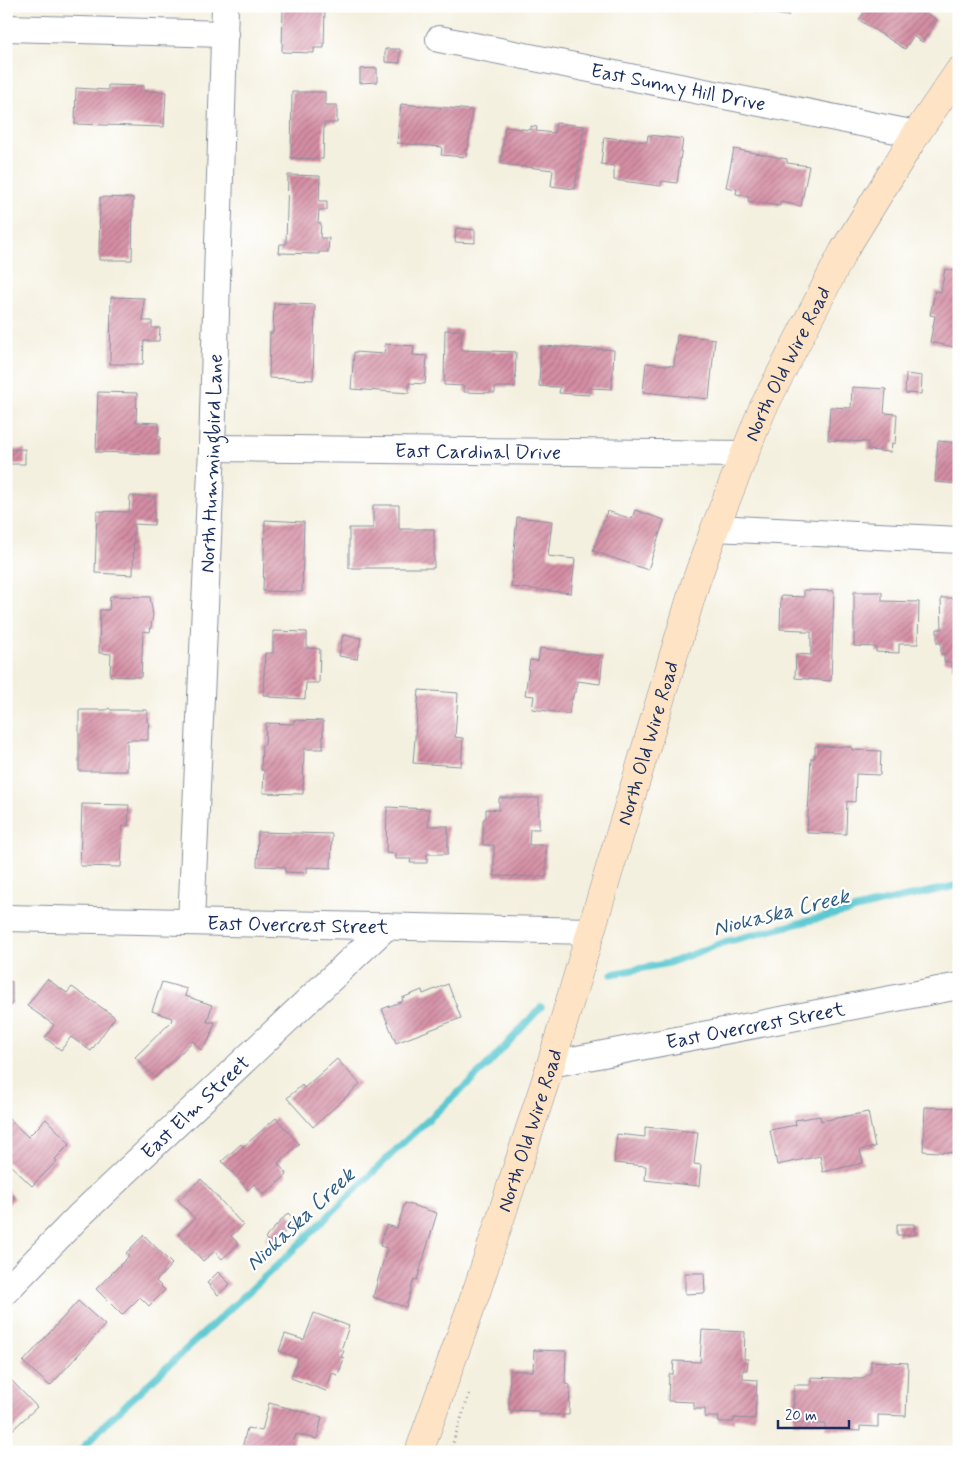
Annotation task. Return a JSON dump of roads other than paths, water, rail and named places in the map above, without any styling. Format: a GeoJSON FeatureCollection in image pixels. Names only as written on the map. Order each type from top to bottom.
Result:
{"type":"FeatureCollection","features":[{"type":"Feature","properties":{"kind":"street","name":"North Hummingbird Lane"},"geometry":{"type":"LineString","coordinates":[[191,922],[212,448],[225,6]]}},
{"type":"Feature","properties":{"kind":"street"},"geometry":{"type":"LineString","coordinates":[[6,28],[224,34]]}},
{"type":"Feature","properties":{"kind":"street","name":"East Sunny Hill Drive"},"geometry":{"type":"LineString","coordinates":[[439,39],[916,134]]}},
{"type":"Feature","properties":{"kind":"street","name":"North Old Wire Road"},"geometry":{"type":"LineString","coordinates":[[419,1452],[477,1290],[551,1064],[695,584],[715,528],[762,410],[843,252],[916,134],[956,80]]}},
{"type":"Feature","properties":{"kind":"street","name":"East Cardinal Drive"},"geometry":{"type":"LineString","coordinates":[[212,448],[744,454]]}},
{"type":"Feature","properties":{"kind":"street"},"geometry":{"type":"LineString","coordinates":[[715,528],[959,540]]}},
{"type":"Feature","properties":{"kind":"street","name":"East Overcrest Street"},"geometry":{"type":"LineString","coordinates":[[6,918],[591,931]]}},
{"type":"Feature","properties":{"kind":"street","name":"East Elm Street"},"geometry":{"type":"LineString","coordinates":[[6,1291],[79,1216],[388,926]]}},
{"type":"Feature","properties":{"kind":"street","name":"East Overcrest Street"},"geometry":{"type":"LineString","coordinates":[[551,1064],[959,986]]}},
{"type":"Feature","properties":{"kind":"waterway","name":"Niokaska Creek"},"geometry":{"type":"LineString","coordinates":[[612,974],[669,963],[725,942],[959,885]]}},
{"type":"Feature","properties":{"kind":"waterway","name":"Niokaska Creek"},"geometry":{"type":"LineString","coordinates":[[79,1452],[107,1422],[283,1260],[404,1142],[486,1067],[541,1007]]}}]}
